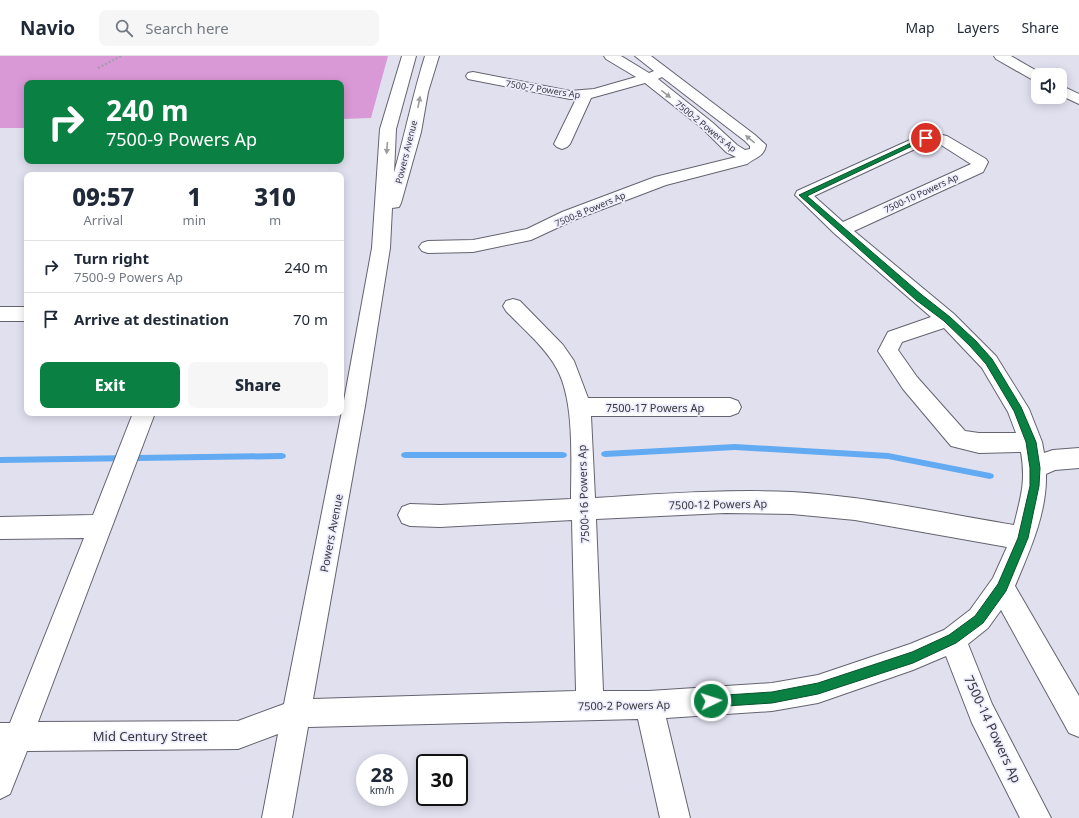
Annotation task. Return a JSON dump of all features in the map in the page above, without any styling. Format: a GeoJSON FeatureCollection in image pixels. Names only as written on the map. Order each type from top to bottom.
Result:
{"type":"FeatureCollection","features":[{"type":"Feature","properties":{"kind":"street","name":"Powers Avenue"},"geometry":{"type":"LineString","coordinates":[[381,248],[388,129],[409,56]]}},
{"type":"Feature","properties":{"kind":"street","name":"Powers Avenue"},"geometry":{"type":"LineString","coordinates":[[277,818],[353,414],[381,248],[412,132],[420,92],[432,56]]}},
{"type":"Feature","properties":{"kind":"street","name":"7500-2 Powers Ap"},"geometry":{"type":"LineString","coordinates":[[611,56],[625,63],[646,78],[708,126],[735,151],[748,155],[753,155],[756,152],[758,145],[643,56]]}},
{"type":"Feature","properties":{"kind":"street"},"geometry":{"type":"LineString","coordinates":[[625,63],[643,56]]}},
{"type":"Feature","properties":{"kind":"street"},"geometry":{"type":"LineString","coordinates":[[1001,56],[1031,73]]}},
{"type":"Feature","properties":{"kind":"street"},"geometry":{"type":"LineString","coordinates":[[585,95],[665,72]]}},
{"type":"Feature","properties":{"kind":"street","name":"7500-7 Powers Ap"},"geometry":{"type":"LineString","coordinates":[[473,76],[570,95],[585,95],[562,144]]}},
{"type":"Feature","properties":{"kind":"street"},"geometry":{"type":"LineString","coordinates":[[1067,93],[1079,100]]}},
{"type":"Feature","properties":{"kind":"street","name":"7500-2 Powers Ap"},"geometry":{"type":"LineString","coordinates":[[297,713],[590,705],[649,705],[772,697],[818,689],[913,657],[953,639],[979,620],[1002,587],[1023,538],[1035,486],[1035,468],[1031,442],[1018,409],[989,362],[973,344],[947,319],[919,298],[803,195],[926,138],[942,139],[963,151]]}},
{"type":"Feature","properties":{"kind":"street","name":"7500-10 Powers Ap"},"geometry":{"type":"LineString","coordinates":[[841,230],[978,168],[980,162],[963,151]]}},
{"type":"Feature","properties":{"kind":"street","name":"7500-8 Powers Ap"},"geometry":{"type":"LineString","coordinates":[[428,247],[473,246],[531,234],[568,216],[661,180],[733,163],[748,155]]}},
{"type":"Feature","properties":{"kind":"street","name":"7500-16 Powers Ap"},"geometry":{"type":"LineString","coordinates":[[513,306],[560,356],[572,379],[580,407],[590,705]]}},
{"type":"Feature","properties":{"kind":"street"},"geometry":{"type":"LineString","coordinates":[[0,314],[24,314]]}},
{"type":"Feature","properties":{"kind":"street"},"geometry":{"type":"LineString","coordinates":[[947,319],[895,337],[888,351],[910,383],[959,439],[980,443],[1031,442]]}},
{"type":"Feature","properties":{"kind":"street","name":"7500-17 Powers Ap"},"geometry":{"type":"LineString","coordinates":[[580,407],[730,407]]}},
{"type":"Feature","properties":{"kind":"street"},"geometry":{"type":"LineString","coordinates":[[0,784],[9,737],[100,526],[143,416]]}},
{"type":"Feature","properties":{"kind":"street"},"geometry":{"type":"LineString","coordinates":[[1035,468],[1053,460],[1079,458]]}},
{"type":"Feature","properties":{"kind":"street","name":"7500-12 Powers Ap"},"geometry":{"type":"LineString","coordinates":[[410,515],[440,516],[726,502],[792,503],[855,509],[1023,538]]}},
{"type":"Feature","properties":{"kind":"street"},"geometry":{"type":"LineString","coordinates":[[0,528],[100,526]]}},
{"type":"Feature","properties":{"kind":"street"},"geometry":{"type":"LineString","coordinates":[[1002,587],[1079,723]]}},
{"type":"Feature","properties":{"kind":"street","name":"7500-14 Powers Ap"},"geometry":{"type":"LineString","coordinates":[[953,639],[982,713],[1036,818]]}},
{"type":"Feature","properties":{"kind":"street"},"geometry":{"type":"LineString","coordinates":[[649,705],[675,818]]}},
{"type":"Feature","properties":{"kind":"street","name":"Mid Century Street"},"geometry":{"type":"LineString","coordinates":[[9,737],[238,735],[297,713]]}},
{"type":"Feature","properties":{"kind":"path"},"geometry":{"type":"LineString","coordinates":[[98,68],[121,56]]}},
{"type":"Feature","properties":{"kind":"shaded area"},"geometry":{"type":"Polygon","coordinates":[[[0,56],[388,56],[371,118],[344,119],[344,80],[24,80],[24,128],[0,128],[0,56]]]}},
{"type":"Feature","properties":{"kind":"waterway"},"geometry":{"type":"LineString","coordinates":[[605,454],[735,447],[888,456],[990,476]]}},
{"type":"Feature","properties":{"kind":"waterway"},"geometry":{"type":"LineString","coordinates":[[405,455],[563,455]]}},
{"type":"Feature","properties":{"kind":"waterway"},"geometry":{"type":"LineString","coordinates":[[0,460],[282,456]]}},
{"type":"Feature","properties":{"kind":"route"},"geometry":{"type":"LineString","coordinates":[[711,701],[772,697],[818,689],[913,657],[953,639],[979,620],[1002,587],[1023,538],[1035,486],[1035,468],[1031,442],[1018,409],[989,362],[947,319],[919,298],[803,195],[926,138]]}}]}
